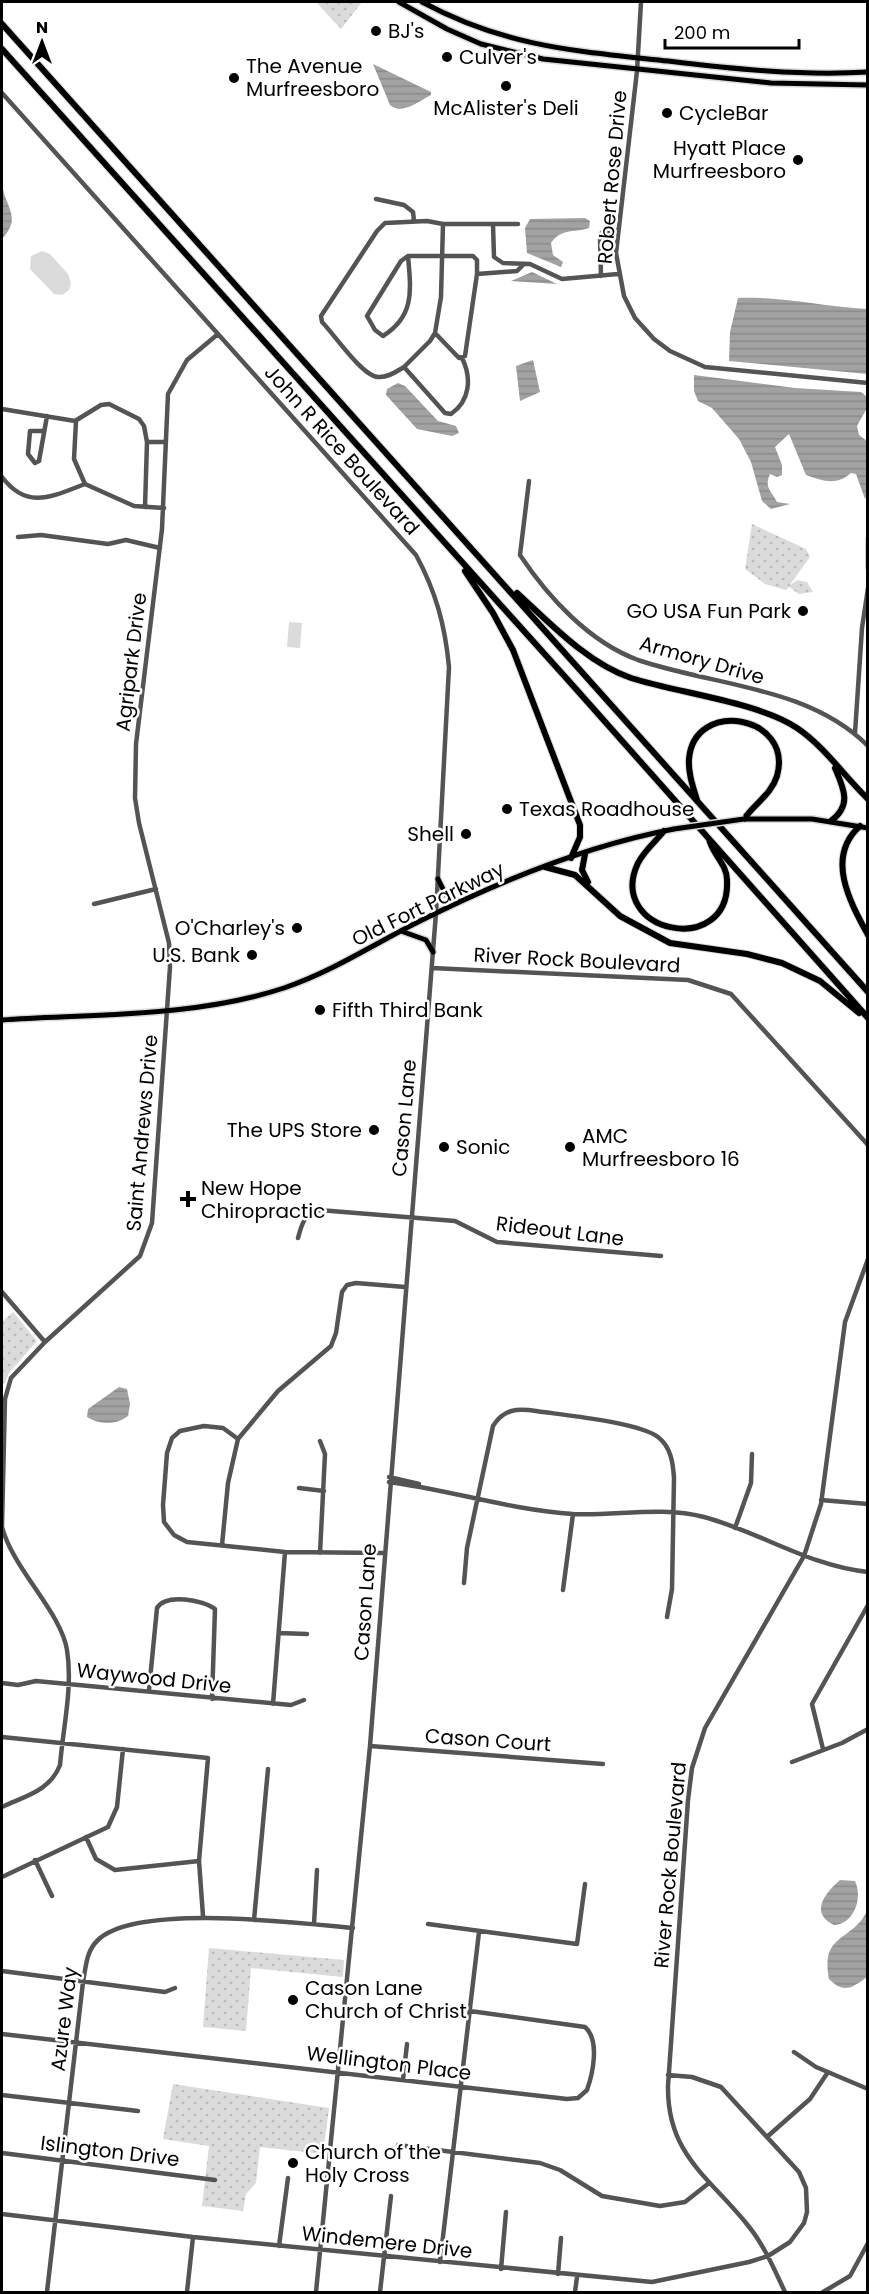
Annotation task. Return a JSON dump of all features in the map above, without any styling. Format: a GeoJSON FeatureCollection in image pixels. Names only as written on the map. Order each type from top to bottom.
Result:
{"type":"FeatureCollection","features":[{"type":"Feature","properties":{"kind":"highway"},"geometry":{"type":"LineString","coordinates":[[2,24],[495,573],[867,992]]}},
{"type":"Feature","properties":{"kind":"highway"},"geometry":{"type":"LineString","coordinates":[[2,49],[709,838],[867,1019]]}},
{"type":"Feature","properties":{"kind":"highway"},"geometry":{"type":"LineString","coordinates":[[457,558],[493,613],[513,650],[575,813],[581,834],[571,858]]}},
{"type":"Feature","properties":{"kind":"highway"},"geometry":{"type":"LineString","coordinates":[[495,573],[562,634],[601,662],[628,677],[761,712],[796,727],[817,744],[867,799]]}},
{"type":"Feature","properties":{"kind":"highway"},"geometry":{"type":"LineString","coordinates":[[698,803],[689,770],[692,746],[707,729],[716,723],[728,720],[745,721],[765,731],[776,751],[778,761],[774,784],[744,819]]}},
{"type":"Feature","properties":{"kind":"highway"},"geometry":{"type":"LineString","coordinates":[[817,744],[834,767],[842,784],[844,806],[831,821]]}},
{"type":"Feature","properties":{"kind":"highway"},"geometry":{"type":"LineString","coordinates":[[864,827],[852,834],[846,847],[843,878],[848,897],[867,935]]}},
{"type":"Feature","properties":{"kind":"highway"},"geometry":{"type":"LineString","coordinates":[[664,831],[637,865],[634,886],[640,908],[648,916],[658,924],[680,930],[708,921],[720,909],[725,897],[726,871],[711,848],[709,838]]}},
{"type":"Feature","properties":{"kind":"highway"},"geometry":{"type":"LineString","coordinates":[[585,854],[582,870],[596,892]]}},
{"type":"Feature","properties":{"kind":"highway"},"geometry":{"type":"LineString","coordinates":[[545,867],[575,875],[620,916],[670,943],[747,954],[783,963],[820,981],[867,1019]]}},
{"type":"Feature","properties":{"kind":"main road"},"geometry":{"type":"LineString","coordinates":[[399,2],[447,29],[488,46],[543,59],[637,71],[771,83],[867,85]]}},
{"type":"Feature","properties":{"kind":"main road"},"geometry":{"type":"LineString","coordinates":[[422,2],[489,33],[528,44],[740,69],[833,73],[867,72]]}},
{"type":"Feature","properties":{"kind":"main road","name":"Old Fort Parkway"},"geometry":{"type":"LineString","coordinates":[[2,1020],[227,1003],[286,987],[336,967],[400,931],[459,902],[545,867],[628,839],[674,829],[744,819],[831,821],[864,827]]}},
{"type":"Feature","properties":{"kind":"main road"},"geometry":{"type":"LineString","coordinates":[[438,879],[446,895],[459,902]]}},
{"type":"Feature","properties":{"kind":"main road"},"geometry":{"type":"LineString","coordinates":[[400,931],[426,940],[433,952]]}},
{"type":"Feature","properties":{"kind":"street","name":"Robert Rose Drive"},"geometry":{"type":"LineString","coordinates":[[641,2],[639,58],[616,253],[618,274],[624,296],[635,318],[654,339],[688,361],[724,370],[867,383]]}},
{"type":"Feature","properties":{"kind":"street"},"geometry":{"type":"LineString","coordinates":[[833,73],[834,85]]}},
{"type":"Feature","properties":{"kind":"street","name":"John R Rice Boulevard"},"geometry":{"type":"LineString","coordinates":[[2,93],[416,555],[431,583],[441,612],[449,667],[436,913]]}},
{"type":"Feature","properties":{"kind":"street"},"geometry":{"type":"LineString","coordinates":[[376,199],[405,205],[413,212],[414,221]]}},
{"type":"Feature","properties":{"kind":"street"},"geometry":{"type":"LineString","coordinates":[[443,224],[441,297],[435,333],[405,367],[388,376],[378,377],[366,373],[322,322],[321,316],[377,231],[385,223],[414,221],[443,224],[518,224]]}},
{"type":"Feature","properties":{"kind":"street"},"geometry":{"type":"LineString","coordinates":[[493,224],[494,257],[503,263],[534,266],[562,279],[618,274]]}},
{"type":"Feature","properties":{"kind":"street"},"geometry":{"type":"LineString","coordinates":[[601,276],[600,237],[608,229],[618,230]]}},
{"type":"Feature","properties":{"kind":"street"},"geometry":{"type":"LineString","coordinates":[[408,256],[410,290],[406,314],[392,330],[383,336],[375,330],[367,316],[401,261],[408,256],[473,256],[477,260],[477,274],[462,358]]}},
{"type":"Feature","properties":{"kind":"street"},"geometry":{"type":"LineString","coordinates":[[477,274],[517,271],[524,264]]}},
{"type":"Feature","properties":{"kind":"street"},"geometry":{"type":"LineString","coordinates":[[405,367],[445,413],[451,414],[464,403],[469,374],[462,358],[435,333]]}},
{"type":"Feature","properties":{"kind":"street","name":"Agripark Drive"},"geometry":{"type":"LineString","coordinates":[[168,1009],[169,943],[139,823],[134,772],[164,508],[168,394],[175,377],[187,360],[218,334]]}},
{"type":"Feature","properties":{"kind":"street"},"geometry":{"type":"LineString","coordinates":[[2,410],[76,421],[101,405],[109,404],[139,419],[144,426],[147,442],[145,507]]}},
{"type":"Feature","properties":{"kind":"street"},"geometry":{"type":"LineString","coordinates":[[44,431],[30,431],[28,454],[35,463],[39,462],[44,431],[46,416]]}},
{"type":"Feature","properties":{"kind":"street"},"geometry":{"type":"LineString","coordinates":[[76,421],[74,459],[85,484],[130,505],[164,508]]}},
{"type":"Feature","properties":{"kind":"street"},"geometry":{"type":"LineString","coordinates":[[147,442],[165,442]]}},
{"type":"Feature","properties":{"kind":"street"},"geometry":{"type":"LineString","coordinates":[[2,477],[18,495],[29,498],[59,494],[85,484]]}},
{"type":"Feature","properties":{"kind":"street","name":"Armory Drive"},"geometry":{"type":"LineString","coordinates":[[529,481],[520,555],[550,594],[588,631],[636,659],[788,700],[822,712],[855,733],[867,746]]}},
{"type":"Feature","properties":{"kind":"street"},"geometry":{"type":"LineString","coordinates":[[18,537],[41,535],[108,544],[126,540],[160,548]]}},
{"type":"Feature","properties":{"kind":"street"},"geometry":{"type":"LineString","coordinates":[[867,538],[867,569]]}},
{"type":"Feature","properties":{"kind":"street"},"geometry":{"type":"LineString","coordinates":[[855,733],[867,588]]}},
{"type":"Feature","properties":{"kind":"street"},"geometry":{"type":"LineString","coordinates":[[94,904],[156,889]]}},
{"type":"Feature","properties":{"kind":"street","name":"Cason Lane"},"geometry":{"type":"LineString","coordinates":[[316,2292],[354,1928],[370,1746],[389,1480],[436,913]]}},
{"type":"Feature","properties":{"kind":"street","name":"River Rock Boulevard"},"geometry":{"type":"LineString","coordinates":[[432,968],[688,980],[730,994],[867,1145]]}},
{"type":"Feature","properties":{"kind":"street","name":"Saint Andrews Drive"},"geometry":{"type":"LineString","coordinates":[[2,1807],[47,1787],[55,1777],[60,1766],[68,1684],[67,1649],[59,1629],[7,1545],[2,1527],[5,1399],[11,1378],[45,1342],[130,1267],[140,1256],[148,1240],[153,1223],[168,1009]]}},
{"type":"Feature","properties":{"kind":"street","name":"Rideout Lane"},"geometry":{"type":"LineString","coordinates":[[298,1238],[303,1221],[309,1213],[319,1210],[457,1221],[496,1242],[661,1256]]}},
{"type":"Feature","properties":{"kind":"street","name":"River Rock Boulevard"},"geometry":{"type":"LineString","coordinates":[[785,2292],[768,2256],[751,2228],[691,2163],[673,2131],[667,2105],[692,1768],[705,1728],[804,1556],[821,1500],[845,1322],[867,1259]]}},
{"type":"Feature","properties":{"kind":"street"},"geometry":{"type":"LineString","coordinates":[[222,1545],[228,1483],[238,1439],[278,1391],[331,1346],[336,1332],[342,1292],[347,1285],[356,1283],[405,1287]]}},
{"type":"Feature","properties":{"kind":"street"},"geometry":{"type":"LineString","coordinates":[[2,1292],[45,1342]]}},
{"type":"Feature","properties":{"kind":"street"},"geometry":{"type":"LineString","coordinates":[[464,1583],[467,1548],[493,1426],[502,1414],[520,1409],[639,1428],[658,1437],[667,1448],[673,1461],[672,1588],[667,1617]]}},
{"type":"Feature","properties":{"kind":"street"},"geometry":{"type":"LineString","coordinates":[[238,1439],[223,1428],[190,1427],[180,1431],[172,1438],[167,1453],[163,1505],[164,1522],[174,1535],[188,1542],[285,1552],[384,1553]]}},
{"type":"Feature","properties":{"kind":"street"},"geometry":{"type":"LineString","coordinates":[[320,1441],[325,1454],[320,1553]]}},
{"type":"Feature","properties":{"kind":"street"},"geometry":{"type":"LineString","coordinates":[[735,1528],[751,1484],[752,1454]]}},
{"type":"Feature","properties":{"kind":"street"},"geometry":{"type":"LineString","coordinates":[[389,1480],[573,1514],[674,1512],[705,1518],[804,1556],[848,1570],[867,1572]]}},
{"type":"Feature","properties":{"kind":"street"},"geometry":{"type":"LineString","coordinates":[[299,1488],[324,1491]]}},
{"type":"Feature","properties":{"kind":"street"},"geometry":{"type":"LineString","coordinates":[[821,1500],[867,1504]]}},
{"type":"Feature","properties":{"kind":"street"},"geometry":{"type":"LineString","coordinates":[[563,1590],[573,1514]]}},
{"type":"Feature","properties":{"kind":"street"},"geometry":{"type":"LineString","coordinates":[[273,1704],[285,1552]]}},
{"type":"Feature","properties":{"kind":"street"},"geometry":{"type":"LineString","coordinates":[[149,1690],[157,1608],[163,1601],[175,1599],[208,1604],[215,1609],[212,1699]]}},
{"type":"Feature","properties":{"kind":"street"},"geometry":{"type":"LineString","coordinates":[[823,1749],[812,1704],[867,1605]]}},
{"type":"Feature","properties":{"kind":"street"},"geometry":{"type":"LineString","coordinates":[[279,1633],[307,1634]]}},
{"type":"Feature","properties":{"kind":"street","name":"Waywood Drive"},"geometry":{"type":"LineString","coordinates":[[2,1683],[18,1685],[36,1681],[149,1690],[212,1699],[273,1704],[291,1705],[304,1700]]}},
{"type":"Feature","properties":{"kind":"street"},"geometry":{"type":"LineString","coordinates":[[792,1762],[867,1729]]}},
{"type":"Feature","properties":{"kind":"street"},"geometry":{"type":"LineString","coordinates":[[2,1737],[207,1758],[199,1861],[203,1917]]}},
{"type":"Feature","properties":{"kind":"street","name":"Cason Court"},"geometry":{"type":"LineString","coordinates":[[370,1746],[603,1764]]}},
{"type":"Feature","properties":{"kind":"street"},"geometry":{"type":"LineString","coordinates":[[2,1877],[108,1827],[117,1807],[123,1749]]}},
{"type":"Feature","properties":{"kind":"street"},"geometry":{"type":"LineString","coordinates":[[254,1920],[268,1769]]}},
{"type":"Feature","properties":{"kind":"street"},"geometry":{"type":"LineString","coordinates":[[86,1837],[96,1858],[115,1870],[199,1861]]}},
{"type":"Feature","properties":{"kind":"street"},"geometry":{"type":"LineString","coordinates":[[35,1860],[52,1896]]}},
{"type":"Feature","properties":{"kind":"street"},"geometry":{"type":"LineString","coordinates":[[314,1924],[317,1870]]}},
{"type":"Feature","properties":{"kind":"street"},"geometry":{"type":"LineString","coordinates":[[428,1924],[577,1944],[585,1884]]}},
{"type":"Feature","properties":{"kind":"street","name":"Azure Way"},"geometry":{"type":"LineString","coordinates":[[47,2292],[83,1982],[88,1954],[97,1940],[111,1930],[203,1917],[354,1928]]}},
{"type":"Feature","properties":{"kind":"street"},"geometry":{"type":"LineString","coordinates":[[440,2262],[479,1932]]}},
{"type":"Feature","properties":{"kind":"street"},"geometry":{"type":"LineString","coordinates":[[2,1971],[165,1992],[175,1988]]}},
{"type":"Feature","properties":{"kind":"street","name":"Wellington Place"},"geometry":{"type":"LineString","coordinates":[[2,2034],[567,2099],[578,2098],[587,2090],[593,2038],[588,2030],[579,2024],[470,2011]]}},
{"type":"Feature","properties":{"kind":"street"},"geometry":{"type":"LineString","coordinates":[[403,2080],[407,2044]]}},
{"type":"Feature","properties":{"kind":"street"},"geometry":{"type":"LineString","coordinates":[[794,2052],[828,2072],[867,2089]]}},
{"type":"Feature","properties":{"kind":"street"},"geometry":{"type":"LineString","coordinates":[[768,2136],[810,2099],[828,2072]]}},
{"type":"Feature","properties":{"kind":"street","name":"Windemere Drive"},"geometry":{"type":"LineString","coordinates":[[2,2214],[279,2246],[577,2277],[652,2282],[741,2264],[768,2256],[790,2242],[804,2223],[808,2203],[806,2188],[800,2172],[721,2087],[693,2077],[668,2075]]}},
{"type":"Feature","properties":{"kind":"street"},"geometry":{"type":"LineString","coordinates":[[2,2095],[138,2111]]}},
{"type":"Feature","properties":{"kind":"street"},"geometry":{"type":"LineString","coordinates":[[398,2145],[540,2163],[560,2170],[602,2196],[660,2206],[685,2202],[709,2183]]}},
{"type":"Feature","properties":{"kind":"street","name":"Islington Drive"},"geometry":{"type":"LineString","coordinates":[[2,2153],[215,2180]]}},
{"type":"Feature","properties":{"kind":"street"},"geometry":{"type":"LineString","coordinates":[[279,2246],[288,2178]]}},
{"type":"Feature","properties":{"kind":"street"},"geometry":{"type":"LineString","coordinates":[[380,2292],[391,2196]]}},
{"type":"Feature","properties":{"kind":"street"},"geometry":{"type":"LineString","coordinates":[[501,2269],[506,2212]]}},
{"type":"Feature","properties":{"kind":"street"},"geometry":{"type":"LineString","coordinates":[[187,2292],[193,2237]]}},
{"type":"Feature","properties":{"kind":"street"},"geometry":{"type":"LineString","coordinates":[[558,2274],[561,2238]]}},
{"type":"Feature","properties":{"kind":"street"},"geometry":{"type":"LineString","coordinates":[[823,2292],[850,2276],[867,2243]]}},
{"type":"Feature","properties":{"kind":"street"},"geometry":{"type":"LineString","coordinates":[[576,2292],[577,2277]]}},
{"type":"Feature","properties":{"kind":"shaded area"},"geometry":{"type":"Polygon","coordinates":[[[316,2],[362,2],[341,29],[316,2]]]}},
{"type":"Feature","properties":{"kind":"shaded area"},"geometry":{"type":"Polygon","coordinates":[[[373,64],[431,92],[431,95],[405,108],[395,108],[390,105],[373,64]]]}},
{"type":"Feature","properties":{"kind":"shaded area"},"geometry":{"type":"Polygon","coordinates":[[[2,184],[12,218],[8,231],[2,239],[2,184]]]}},
{"type":"Feature","properties":{"kind":"shaded area"},"geometry":{"type":"Polygon","coordinates":[[[585,218],[590,221],[589,228],[563,233],[551,243],[553,255],[563,262],[561,267],[527,253],[525,228],[530,219],[585,218]]]}},
{"type":"Feature","properties":{"kind":"shaded area"},"geometry":{"type":"Polygon","coordinates":[[[42,251],[50,254],[68,274],[71,283],[69,290],[62,295],[54,294],[30,269],[31,256],[42,251]]]}},
{"type":"Feature","properties":{"kind":"shaded area"},"geometry":{"type":"Polygon","coordinates":[[[532,272],[557,284],[511,281],[532,272]]]}},
{"type":"Feature","properties":{"kind":"shaded area"},"geometry":{"type":"Polygon","coordinates":[[[738,298],[771,299],[867,309],[867,374],[729,361],[730,332],[738,298]]]}},
{"type":"Feature","properties":{"kind":"shaded area"},"geometry":{"type":"Polygon","coordinates":[[[533,360],[540,392],[520,401],[516,366],[533,360]]]}},
{"type":"Feature","properties":{"kind":"shaded area"},"geometry":{"type":"Polygon","coordinates":[[[694,375],[795,388],[861,392],[867,397],[867,408],[857,426],[859,435],[867,441],[867,494],[865,499],[856,474],[851,473],[835,481],[806,475],[789,434],[775,447],[782,465],[782,475],[777,477],[770,474],[768,483],[777,502],[790,504],[771,509],[762,501],[751,462],[739,439],[712,408],[698,401],[694,391],[694,375]]]}},
{"type":"Feature","properties":{"kind":"shaded area"},"geometry":{"type":"Polygon","coordinates":[[[398,383],[405,386],[438,421],[456,426],[459,433],[452,436],[417,429],[386,395],[387,389],[398,383]]]}},
{"type":"Feature","properties":{"kind":"shaded area"},"geometry":{"type":"Polygon","coordinates":[[[752,524],[806,549],[810,557],[789,586],[797,580],[807,582],[813,592],[799,594],[789,587],[786,590],[765,584],[745,569],[752,524]]]}},
{"type":"Feature","properties":{"kind":"shaded area"},"geometry":{"type":"Polygon","coordinates":[[[289,622],[302,623],[300,648],[287,647],[289,622]]]}},
{"type":"Feature","properties":{"kind":"shaded area"},"geometry":{"type":"Polygon","coordinates":[[[13,1312],[37,1341],[9,1373],[4,1384],[2,1381],[2,1322],[13,1312]]]}},
{"type":"Feature","properties":{"kind":"shaded area"},"geometry":{"type":"Polygon","coordinates":[[[119,1387],[127,1389],[130,1404],[128,1416],[108,1423],[87,1417],[88,1409],[119,1387]]]}},
{"type":"Feature","properties":{"kind":"shaded area"},"geometry":{"type":"Polygon","coordinates":[[[840,1880],[855,1881],[858,1895],[852,1915],[841,1924],[834,1925],[826,1920],[821,1909],[825,1897],[840,1880]]]}},
{"type":"Feature","properties":{"kind":"shaded area"},"geometry":{"type":"Polygon","coordinates":[[[867,1911],[867,1977],[848,1988],[839,1987],[829,1979],[827,1964],[829,1953],[833,1945],[861,1921],[867,1911]]]}},
{"type":"Feature","properties":{"kind":"shaded area"},"geometry":{"type":"Polygon","coordinates":[[[209,1948],[344,1960],[343,1977],[251,1968],[246,2031],[203,2027],[209,1948]]]}},
{"type":"Feature","properties":{"kind":"shaded area"},"geometry":{"type":"Polygon","coordinates":[[[173,2084],[329,2108],[323,2154],[260,2147],[256,2183],[246,2194],[243,2211],[202,2206],[209,2146],[163,2139],[173,2084]]]}},
{"type":"Feature","properties":{"kind":"place","name":"BJ's"},"geometry":{"type":"Point","coordinates":[376,31]}},
{"type":"Feature","properties":{"kind":"place","name":"Culver's"},"geometry":{"type":"Point","coordinates":[447,57]}},
{"type":"Feature","properties":{"kind":"place","name":"The Avenue Murfreesboro"},"geometry":{"type":"Point","coordinates":[234,78]}},
{"type":"Feature","properties":{"kind":"place","name":"McAlister's Deli"},"geometry":{"type":"Point","coordinates":[506,86]}},
{"type":"Feature","properties":{"kind":"place","name":"CycleBar"},"geometry":{"type":"Point","coordinates":[667,113]}},
{"type":"Feature","properties":{"kind":"place","name":"Hyatt Place Murfreesboro"},"geometry":{"type":"Point","coordinates":[798,160]}},
{"type":"Feature","properties":{"kind":"place","name":"GO USA Fun Park"},"geometry":{"type":"Point","coordinates":[803,611]}},
{"type":"Feature","properties":{"kind":"place","name":"Texas Roadhouse"},"geometry":{"type":"Point","coordinates":[507,809]}},
{"type":"Feature","properties":{"kind":"place","name":"Shell"},"geometry":{"type":"Point","coordinates":[466,834]}},
{"type":"Feature","properties":{"kind":"place","name":"O'Charley's"},"geometry":{"type":"Point","coordinates":[297,928]}},
{"type":"Feature","properties":{"kind":"place","name":"U.S. Bank"},"geometry":{"type":"Point","coordinates":[252,955]}},
{"type":"Feature","properties":{"kind":"place","name":"Fifth Third Bank"},"geometry":{"type":"Point","coordinates":[320,1010]}},
{"type":"Feature","properties":{"kind":"place","name":"The UPS Store"},"geometry":{"type":"Point","coordinates":[374,1130]}},
{"type":"Feature","properties":{"kind":"place","name":"Sonic"},"geometry":{"type":"Point","coordinates":[444,1147]}},
{"type":"Feature","properties":{"kind":"place","name":"AMC Murfreesboro 16"},"geometry":{"type":"Point","coordinates":[570,1147]}},
{"type":"Feature","properties":{"kind":"place","name":"New Hope Chiropractic"},"geometry":{"type":"Point","coordinates":[188,1199]}},
{"type":"Feature","properties":{"kind":"place","name":"Cason Lane Church of Christ"},"geometry":{"type":"Point","coordinates":[293,2000]}},
{"type":"Feature","properties":{"kind":"place","name":"Church of the Holy Cross"},"geometry":{"type":"Point","coordinates":[293,2163]}}]}
